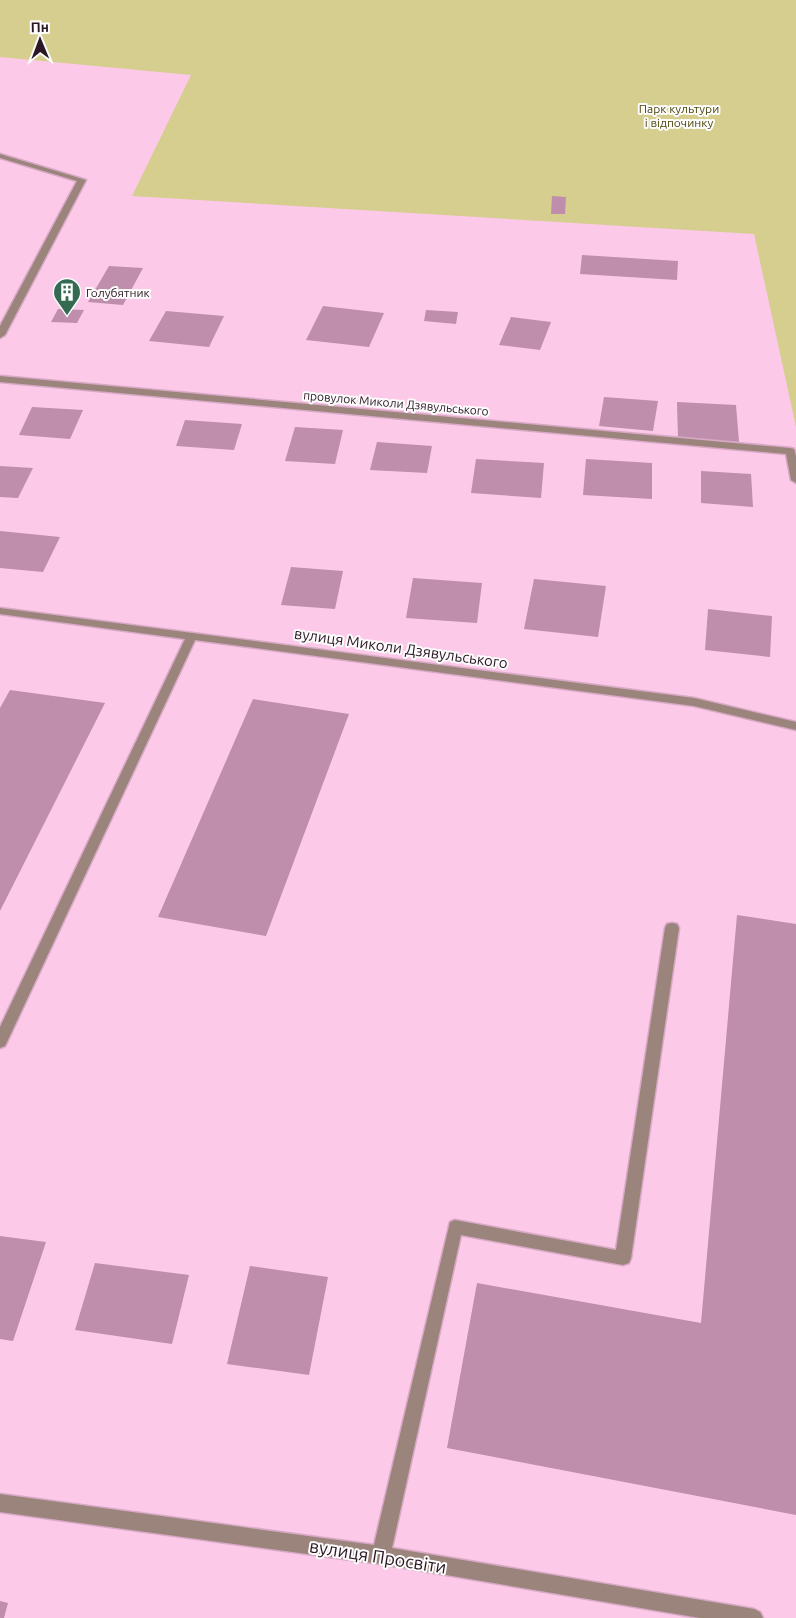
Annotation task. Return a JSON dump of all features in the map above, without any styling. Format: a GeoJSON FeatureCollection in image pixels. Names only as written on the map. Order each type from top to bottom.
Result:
{"type":"FeatureCollection","features":[{"type":"Feature","properties":{"kind":"street"},"geometry":{"type":"LineString","coordinates":[[0,156],[82,180],[0,335]]}},
{"type":"Feature","properties":{"kind":"street","name":"провулок Миколи Дзявульського"},"geometry":{"type":"LineString","coordinates":[[0,379],[790,451],[796,480]]}},
{"type":"Feature","properties":{"kind":"street","name":"вулиця Миколи Дзявульського"},"geometry":{"type":"LineString","coordinates":[[0,610],[694,702],[796,726]]}},
{"type":"Feature","properties":{"kind":"street"},"geometry":{"type":"LineString","coordinates":[[0,1042],[192,635]]}},
{"type":"Feature","properties":{"kind":"street"},"geometry":{"type":"LineString","coordinates":[[380,1555],[455,1227],[622,1258],[672,928]]}},
{"type":"Feature","properties":{"kind":"street","name":"вулиця Просвіти"},"geometry":{"type":"LineString","coordinates":[[0,1503],[380,1555],[754,1618]]}},
{"type":"Feature","properties":{"kind":"green space","name":"Парк культури і відпочинку"},"geometry":{"type":"Polygon","coordinates":[[[0,0],[796,0],[796,427],[754,234],[132,196],[191,75],[0,57],[0,0]]]}},
{"type":"Feature","properties":{"kind":"building"},"geometry":{"type":"Polygon","coordinates":[[[552,196],[566,197],[565,214],[551,214],[552,196]]]}},
{"type":"Feature","properties":{"kind":"building"},"geometry":{"type":"Polygon","coordinates":[[[582,255],[678,261],[677,280],[580,274],[582,255]]]}},
{"type":"Feature","properties":{"kind":"building"},"geometry":{"type":"Polygon","coordinates":[[[109,266],[143,268],[123,305],[88,302],[109,266]]]}},
{"type":"Feature","properties":{"kind":"building"},"geometry":{"type":"Polygon","coordinates":[[[323,306],[384,313],[369,347],[306,340],[323,306]]]}},
{"type":"Feature","properties":{"kind":"building","name":"Голубятник"},"geometry":{"type":"Polygon","coordinates":[[[58,309],[84,310],[77,323],[51,322],[58,309]]]}},
{"type":"Feature","properties":{"kind":"building"},"geometry":{"type":"Polygon","coordinates":[[[426,310],[458,312],[456,324],[424,321],[426,310]]]}},
{"type":"Feature","properties":{"kind":"building"},"geometry":{"type":"Polygon","coordinates":[[[166,311],[224,316],[209,347],[149,341],[166,311]]]}},
{"type":"Feature","properties":{"kind":"building"},"geometry":{"type":"Polygon","coordinates":[[[511,317],[551,322],[540,350],[499,345],[511,317]]]}},
{"type":"Feature","properties":{"kind":"building"},"geometry":{"type":"Polygon","coordinates":[[[604,397],[658,401],[653,431],[599,426],[604,397]]]}},
{"type":"Feature","properties":{"kind":"building"},"geometry":{"type":"Polygon","coordinates":[[[677,402],[736,405],[739,442],[678,439],[677,402]]]}},
{"type":"Feature","properties":{"kind":"building"},"geometry":{"type":"Polygon","coordinates":[[[32,407],[83,410],[70,439],[19,435],[32,407]]]}},
{"type":"Feature","properties":{"kind":"building"},"geometry":{"type":"Polygon","coordinates":[[[185,420],[242,424],[234,450],[176,446],[185,420]]]}},
{"type":"Feature","properties":{"kind":"building"},"geometry":{"type":"Polygon","coordinates":[[[295,427],[343,430],[335,464],[285,461],[295,427]]]}},
{"type":"Feature","properties":{"kind":"building"},"geometry":{"type":"Polygon","coordinates":[[[377,442],[432,446],[427,473],[370,470],[377,442]]]}},
{"type":"Feature","properties":{"kind":"building"},"geometry":{"type":"Polygon","coordinates":[[[476,459],[544,463],[541,498],[471,493],[476,459]]]}},
{"type":"Feature","properties":{"kind":"building"},"geometry":{"type":"Polygon","coordinates":[[[586,459],[652,463],[652,499],[583,495],[586,459]]]}},
{"type":"Feature","properties":{"kind":"building"},"geometry":{"type":"Polygon","coordinates":[[[0,466],[33,468],[18,498],[0,497],[0,466]]]}},
{"type":"Feature","properties":{"kind":"building"},"geometry":{"type":"Polygon","coordinates":[[[701,471],[751,474],[753,507],[701,503],[701,471]]]}},
{"type":"Feature","properties":{"kind":"building"},"geometry":{"type":"Polygon","coordinates":[[[0,531],[60,537],[43,572],[0,568],[0,531]]]}},
{"type":"Feature","properties":{"kind":"building"},"geometry":{"type":"Polygon","coordinates":[[[291,567],[343,571],[335,609],[281,605],[291,567]]]}},
{"type":"Feature","properties":{"kind":"building"},"geometry":{"type":"Polygon","coordinates":[[[413,578],[482,583],[477,623],[406,618],[413,578]]]}},
{"type":"Feature","properties":{"kind":"building"},"geometry":{"type":"Polygon","coordinates":[[[534,579],[606,586],[598,637],[524,629],[534,579]]]}},
{"type":"Feature","properties":{"kind":"building"},"geometry":{"type":"Polygon","coordinates":[[[708,609],[772,616],[770,657],[705,650],[708,609]]]}},
{"type":"Feature","properties":{"kind":"building"},"geometry":{"type":"Polygon","coordinates":[[[10,690],[105,703],[0,911],[0,708],[10,690]]]}},
{"type":"Feature","properties":{"kind":"building"},"geometry":{"type":"Polygon","coordinates":[[[253,699],[349,714],[266,936],[158,917],[253,699]]]}},
{"type":"Feature","properties":{"kind":"building"},"geometry":{"type":"Polygon","coordinates":[[[737,915],[796,924],[796,1515],[447,1448],[477,1283],[701,1323],[737,915]]]}},
{"type":"Feature","properties":{"kind":"building"},"geometry":{"type":"Polygon","coordinates":[[[0,1236],[46,1242],[13,1341],[0,1339],[0,1236]]]}},
{"type":"Feature","properties":{"kind":"building"},"geometry":{"type":"Polygon","coordinates":[[[95,1263],[189,1275],[172,1344],[75,1330],[95,1263]]]}},
{"type":"Feature","properties":{"kind":"building"},"geometry":{"type":"Polygon","coordinates":[[[250,1266],[328,1277],[309,1375],[227,1364],[250,1266]]]}},
{"type":"Feature","properties":{"kind":"building"},"geometry":{"type":"Polygon","coordinates":[[[0,1601],[8,1603],[4,1618],[0,1618],[0,1601]]]}},
{"type":"Feature","properties":{"kind":"place","name":"Голубятник"},"geometry":{"type":"Point","coordinates":[67,316]}}]}
